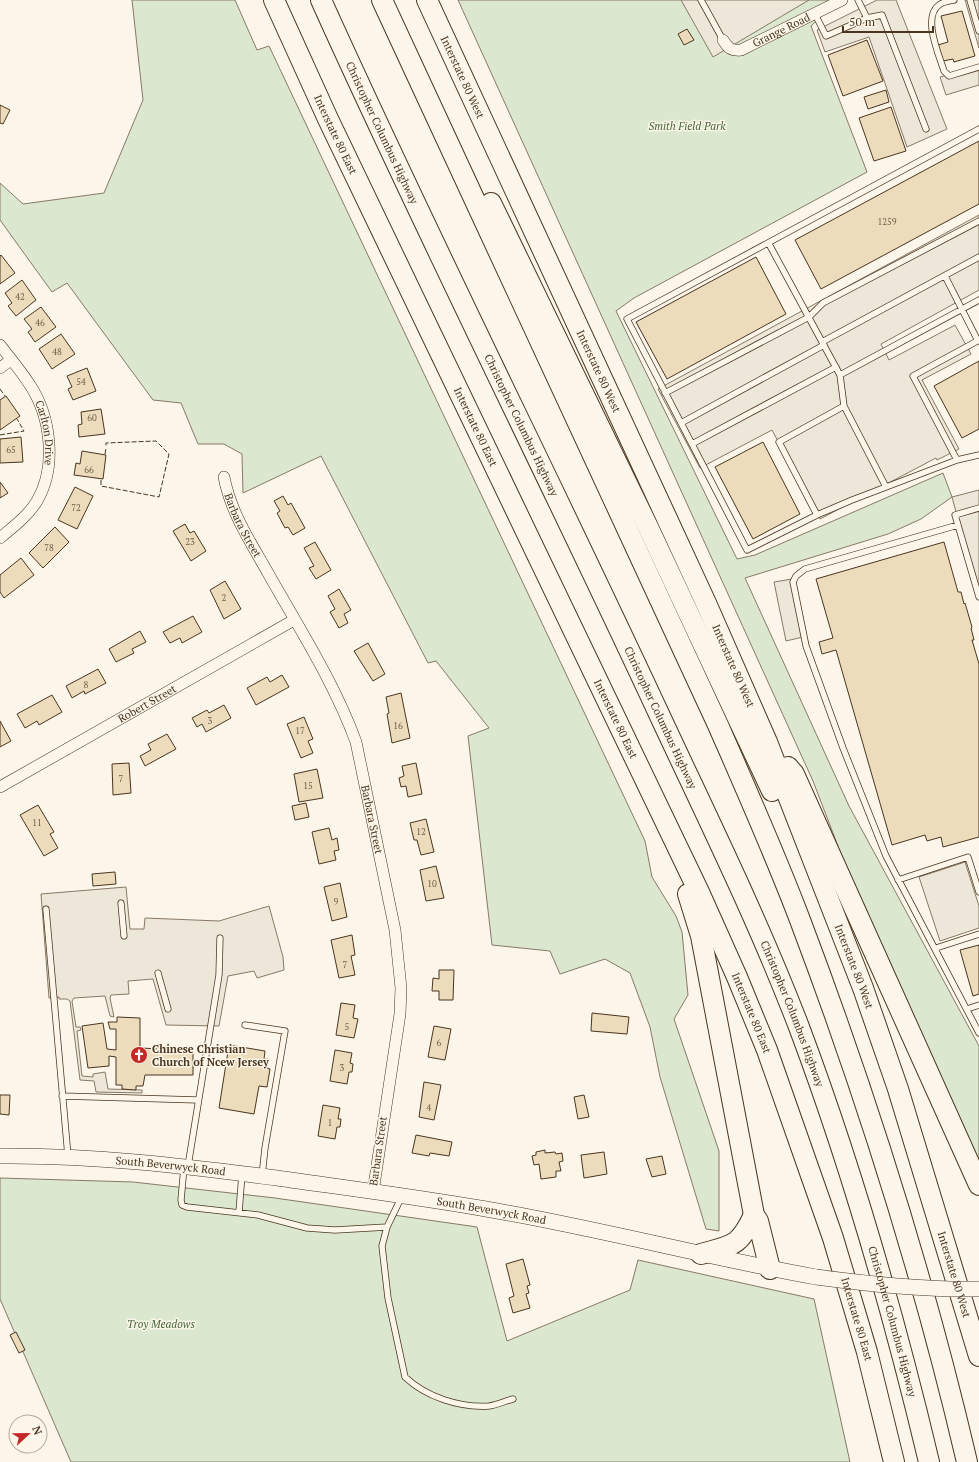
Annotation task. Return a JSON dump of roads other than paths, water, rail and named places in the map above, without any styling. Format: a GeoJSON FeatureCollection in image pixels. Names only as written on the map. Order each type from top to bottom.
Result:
{"type":"FeatureCollection","features":[{"type":"Feature","properties":{"kind":"highway","name":"Interstate 80 East"},"geometry":{"type":"LineString","coordinates":[[274,0],[351,167],[737,976],[767,1050],[836,1245],[866,1352],[894,1462]]}},
{"type":"Feature","properties":{"kind":"highway","name":"Christopher Columbus Highway"},"geometry":{"type":"LineString","coordinates":[[321,0],[444,264],[597,580],[775,967],[832,1122],[865,1224],[890,1312],[929,1462]]}},
{"type":"Feature","properties":{"kind":"highway"},"geometry":{"type":"LineString","coordinates":[[382,0],[718,725],[760,821],[799,918],[833,1008],[898,1207],[937,1341],[967,1462]]}},
{"type":"Feature","properties":{"kind":"highway","name":"Interstate 80 West"},"geometry":{"type":"LineString","coordinates":[[426,0],[706,603],[767,742],[862,988],[898,1089],[979,1356]]}},
{"type":"Feature","properties":{"kind":"highway"},"geometry":{"type":"LineString","coordinates":[[459,167],[488,198],[761,766],[791,834],[856,997],[934,1207]]}},
{"type":"Feature","properties":{"kind":"highway"},"geometry":{"type":"LineString","coordinates":[[767,742],[794,774],[979,1185]]}},
{"type":"Feature","properties":{"kind":"highway"},"geometry":{"type":"LineString","coordinates":[[671,836],[701,936],[754,1215],[758,1221],[770,1269]]}},
{"type":"Feature","properties":{"kind":"highway"},"geometry":{"type":"LineString","coordinates":[[701,1254],[732,1245],[739,1241],[754,1215]]}},
{"type":"Feature","properties":{"kind":"main road","name":"South Beverwyck Road"},"geometry":{"type":"LineString","coordinates":[[0,1156],[68,1156],[114,1159],[186,1166],[262,1176],[402,1196],[538,1219],[770,1269],[816,1277],[874,1285],[933,1289],[979,1289]]}},
{"type":"Feature","properties":{"kind":"street","name":"Grange Road"},"geometry":{"type":"LineString","coordinates":[[723,40],[727,47],[733,50],[741,50],[842,0]]}},
{"type":"Feature","properties":{"kind":"street","name":"Carlton Drive"},"geometry":{"type":"LineString","coordinates":[[0,345],[30,385],[44,416],[49,448],[48,472],[44,488],[36,503],[26,516],[0,538]]}},
{"type":"Feature","properties":{"kind":"street"},"geometry":{"type":"LineString","coordinates":[[0,368],[11,360]]}},
{"type":"Feature","properties":{"kind":"street","name":"Barbara Street"},"geometry":{"type":"LineString","coordinates":[[224,477],[228,499],[336,694],[356,742],[395,930],[402,988],[400,1014],[373,1192]]}},
{"type":"Feature","properties":{"kind":"street","name":"Robert Street"},"geometry":{"type":"LineString","coordinates":[[0,787],[294,620]]}},
{"type":"Feature","properties":{"kind":"lane"},"geometry":{"type":"LineString","coordinates":[[701,0],[723,40]]}},
{"type":"Feature","properties":{"kind":"lane"},"geometry":{"type":"LineString","coordinates":[[858,0],[866,18]]}},
{"type":"Feature","properties":{"kind":"lane"},"geometry":{"type":"LineString","coordinates":[[954,0],[940,4],[934,9],[931,26],[944,71],[949,76],[979,67]]}},
{"type":"Feature","properties":{"kind":"lane"},"geometry":{"type":"LineString","coordinates":[[970,0],[979,31]]}},
{"type":"Feature","properties":{"kind":"lane"},"geometry":{"type":"LineString","coordinates":[[815,14],[826,36],[866,18],[882,15],[926,129]]}},
{"type":"Feature","properties":{"kind":"lane"},"geometry":{"type":"LineString","coordinates":[[979,129],[769,244],[627,319],[747,550],[817,515],[957,460],[979,455]]}},
{"type":"Feature","properties":{"kind":"lane"},"geometry":{"type":"LineString","coordinates":[[665,393],[809,317],[823,303],[979,221]]}},
{"type":"Feature","properties":{"kind":"lane"},"geometry":{"type":"LineString","coordinates":[[769,244],[840,374],[844,406],[886,488]]}},
{"type":"Feature","properties":{"kind":"lane"},"geometry":{"type":"LineString","coordinates":[[681,423],[979,257]]}},
{"type":"Feature","properties":{"kind":"lane"},"geometry":{"type":"LineString","coordinates":[[944,276],[979,341],[913,376],[957,460]]}},
{"type":"Feature","properties":{"kind":"lane"},"geometry":{"type":"LineString","coordinates":[[840,374],[979,300]]}},
{"type":"Feature","properties":{"kind":"lane"},"geometry":{"type":"LineString","coordinates":[[692,444],[836,367]]}},
{"type":"Feature","properties":{"kind":"lane"},"geometry":{"type":"LineString","coordinates":[[817,515],[779,442],[844,406]]}},
{"type":"Feature","properties":{"kind":"lane"},"geometry":{"type":"LineString","coordinates":[[979,508],[955,515],[979,597]]}},
{"type":"Feature","properties":{"kind":"lane"},"geometry":{"type":"LineString","coordinates":[[958,525],[805,569],[796,576],[793,582],[806,646],[854,777],[886,856],[936,948],[979,1033]]}},
{"type":"Feature","properties":{"kind":"lane"},"geometry":{"type":"LineString","coordinates":[[898,880],[968,857],[979,892]]}},
{"type":"Feature","properties":{"kind":"lane"},"geometry":{"type":"LineString","coordinates":[[121,903],[124,936]]}},
{"type":"Feature","properties":{"kind":"lane"},"geometry":{"type":"LineString","coordinates":[[46,909],[68,1156]]}},
{"type":"Feature","properties":{"kind":"lane"},"geometry":{"type":"LineString","coordinates":[[936,948],[979,934]]}},
{"type":"Feature","properties":{"kind":"lane"},"geometry":{"type":"LineString","coordinates":[[220,938],[220,975],[186,1166],[181,1200],[182,1205],[187,1207],[258,1215],[307,1228],[335,1230],[387,1227]]}},
{"type":"Feature","properties":{"kind":"lane"},"geometry":{"type":"LineString","coordinates":[[158,973],[168,1009]]}},
{"type":"Feature","properties":{"kind":"lane"},"geometry":{"type":"LineString","coordinates":[[967,1009],[979,1005]]}},
{"type":"Feature","properties":{"kind":"lane"},"geometry":{"type":"LineString","coordinates":[[245,1025],[285,1031],[265,1148],[262,1176]]}},
{"type":"Feature","properties":{"kind":"lane"},"geometry":{"type":"LineString","coordinates":[[62,1096],[198,1100]]}},
{"type":"Feature","properties":{"kind":"lane"},"geometry":{"type":"LineString","coordinates":[[239,1212],[242,1174]]}},
{"type":"Feature","properties":{"kind":"lane"},"geometry":{"type":"LineString","coordinates":[[402,1196],[387,1227],[382,1246],[388,1298],[405,1377],[414,1386],[434,1396],[458,1403],[474,1406],[490,1406],[513,1399]]}},
{"type":"Feature","properties":{"kind":"place","name":"Chinese Christian Church of Ncew Jersey"},"geometry":{"type":"Point","coordinates":[139,1055]}},
{"type":"Feature","properties":{"kind":"park label","name":"Smith Field Park"},"geometry":{"type":"Point","coordinates":[687,126]}},
{"type":"Feature","properties":{"kind":"park label","name":"Troy Meadows"},"geometry":{"type":"Point","coordinates":[161,1324]}}]}
